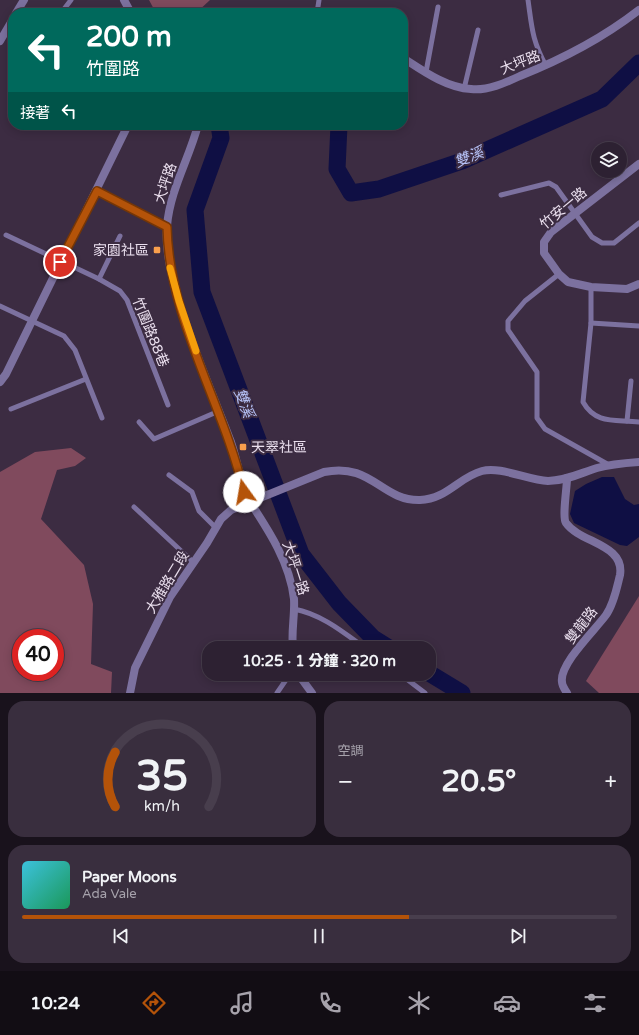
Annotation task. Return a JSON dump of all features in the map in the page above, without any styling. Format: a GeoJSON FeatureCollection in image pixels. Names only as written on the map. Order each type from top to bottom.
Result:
{"type":"FeatureCollection","features":[{"type":"Feature","properties":{"kind":"street","name":"大坪路"},"geometry":{"type":"LineString","coordinates":[[408,61],[452,86],[464,89],[479,90],[546,66],[602,36],[639,10]]}},
{"type":"Feature","properties":{"kind":"street"},"geometry":{"type":"LineString","coordinates":[[0,41],[8,27]]}},
{"type":"Feature","properties":{"kind":"street"},"geometry":{"type":"LineString","coordinates":[[0,382],[6,374],[126,130]]}},
{"type":"Feature","properties":{"kind":"street","name":"大坪路"},"geometry":{"type":"LineString","coordinates":[[196,130],[170,206],[167,227],[167,252],[188,333],[219,411],[231,444],[244,492],[250,502]]}},
{"type":"Feature","properties":{"kind":"street","name":"竹安一路"},"geometry":{"type":"LineString","coordinates":[[639,164],[575,212],[551,232],[544,242],[544,253],[559,274],[568,282],[591,287],[627,289],[639,284]]}},
{"type":"Feature","properties":{"kind":"street"},"geometry":{"type":"LineString","coordinates":[[97,191],[167,227]]}},
{"type":"Feature","properties":{"kind":"street","name":"大雅路二段"},"geometry":{"type":"LineString","coordinates":[[130,693],[135,668],[170,597],[221,519],[231,510],[324,472],[336,470],[348,470],[370,479],[397,495],[420,500],[444,494],[474,474],[484,470],[547,481],[567,478],[609,465],[639,462]]}},
{"type":"Feature","properties":{"kind":"street","name":"雙龍路"},"geometry":{"type":"LineString","coordinates":[[567,478],[564,511],[566,523],[579,534],[611,551],[619,561],[620,572],[616,591],[607,614],[590,634],[563,672],[562,682],[567,693]]}},
{"type":"Feature","properties":{"kind":"street","name":"大坪一路"},"geometry":{"type":"LineString","coordinates":[[250,502],[277,546],[290,585],[294,609],[293,641]]}},
{"type":"Feature","properties":{"kind":"street"},"geometry":{"type":"LineString","coordinates":[[303,681],[312,693]]}},
{"type":"Feature","properties":{"kind":"lane"},"geometry":{"type":"LineString","coordinates":[[65,8],[71,0]]}},
{"type":"Feature","properties":{"kind":"lane"},"geometry":{"type":"LineString","coordinates":[[528,0],[530,25],[537,48],[546,66]]}},
{"type":"Feature","properties":{"kind":"lane"},"geometry":{"type":"LineString","coordinates":[[426,72],[438,7]]}},
{"type":"Feature","properties":{"kind":"lane"},"geometry":{"type":"LineString","coordinates":[[464,89],[478,30]]}},
{"type":"Feature","properties":{"kind":"lane"},"geometry":{"type":"LineString","coordinates":[[501,195],[549,183],[556,187],[592,237],[602,243],[614,243],[639,223]]}},
{"type":"Feature","properties":{"kind":"lane","name":"竹圍路88巷"},"geometry":{"type":"LineString","coordinates":[[6,235],[60,262],[99,279],[120,291],[126,300],[168,405]]}},
{"type":"Feature","properties":{"kind":"lane"},"geometry":{"type":"LineString","coordinates":[[99,279],[120,236]]}},
{"type":"Feature","properties":{"kind":"lane"},"geometry":{"type":"LineString","coordinates":[[559,274],[525,301],[508,321],[508,330],[537,372],[537,418],[545,429],[609,465]]}},
{"type":"Feature","properties":{"kind":"lane"},"geometry":{"type":"LineString","coordinates":[[591,287],[591,323],[583,402],[588,412],[599,419],[639,422]]}},
{"type":"Feature","properties":{"kind":"lane"},"geometry":{"type":"LineString","coordinates":[[0,306],[64,336],[75,350],[102,418]]}},
{"type":"Feature","properties":{"kind":"lane"},"geometry":{"type":"LineString","coordinates":[[591,323],[639,326]]}},
{"type":"Feature","properties":{"kind":"lane"},"geometry":{"type":"LineString","coordinates":[[10,409],[86,379]]}},
{"type":"Feature","properties":{"kind":"lane"},"geometry":{"type":"LineString","coordinates":[[627,421],[631,381]]}},
{"type":"Feature","properties":{"kind":"lane"},"geometry":{"type":"LineString","coordinates":[[139,422],[154,439],[219,411]]}},
{"type":"Feature","properties":{"kind":"lane"},"geometry":{"type":"LineString","coordinates":[[169,476],[192,492],[199,511],[216,528]]}},
{"type":"Feature","properties":{"kind":"lane"},"geometry":{"type":"LineString","coordinates":[[134,507],[193,562]]}},
{"type":"Feature","properties":{"kind":"lane"},"geometry":{"type":"LineString","coordinates":[[294,609],[306,611],[320,617],[355,641]]}},
{"type":"Feature","properties":{"kind":"lane"},"geometry":{"type":"LineString","coordinates":[[277,693],[285,681]]}},
{"type":"Feature","properties":{"kind":"lane"},"geometry":{"type":"LineString","coordinates":[[409,681],[425,693]]}},
{"type":"Feature","properties":{"kind":"shaded area"},"geometry":{"type":"Polygon","coordinates":[[[149,0],[210,0],[201,8],[153,8],[149,0]]]}},
{"type":"Feature","properties":{"kind":"shaded area"},"geometry":{"type":"Polygon","coordinates":[[[71,448],[86,458],[75,466],[57,470],[41,519],[84,565],[93,604],[91,664],[112,672],[111,693],[0,693],[0,472],[35,452],[71,448]]]}},
{"type":"Feature","properties":{"kind":"shaded area"},"geometry":{"type":"Polygon","coordinates":[[[602,477],[614,477],[625,499],[634,505],[639,504],[639,537],[627,546],[620,545],[574,523],[570,514],[575,491],[602,477]]]}},
{"type":"Feature","properties":{"kind":"shaded area"},"geometry":{"type":"Polygon","coordinates":[[[639,596],[639,693],[599,693],[586,681],[639,596]]]}},
{"type":"Feature","properties":{"kind":"waterway","name":"雙溪"},"geometry":{"type":"LineString","coordinates":[[339,130],[337,169],[351,193],[379,189],[462,161],[602,99],[639,63]]}},
{"type":"Feature","properties":{"kind":"waterway","name":"雙溪"},"geometry":{"type":"LineString","coordinates":[[220,130],[221,138],[195,210],[202,292],[301,554],[339,603],[373,638],[378,641]]}},
{"type":"Feature","properties":{"kind":"waterway","name":"雙溪"},"geometry":{"type":"LineString","coordinates":[[436,677],[462,693]]}},
{"type":"Feature","properties":{"kind":"slow traffic"},"geometry":{"type":"LineString","coordinates":[[170,268],[188,333],[196,351]]}},
{"type":"Feature","properties":{"kind":"place","name":"家園社區"},"geometry":{"type":"Point","coordinates":[157,250]}},
{"type":"Feature","properties":{"kind":"place","name":"天翠社區"},"geometry":{"type":"Point","coordinates":[243,447]}},
{"type":"Feature","properties":{"kind":"route"},"geometry":{"type":"LineString","coordinates":[[60,262],[97,191],[167,227],[167,252],[188,333],[222,417],[239,470],[244,492]]}}]}
